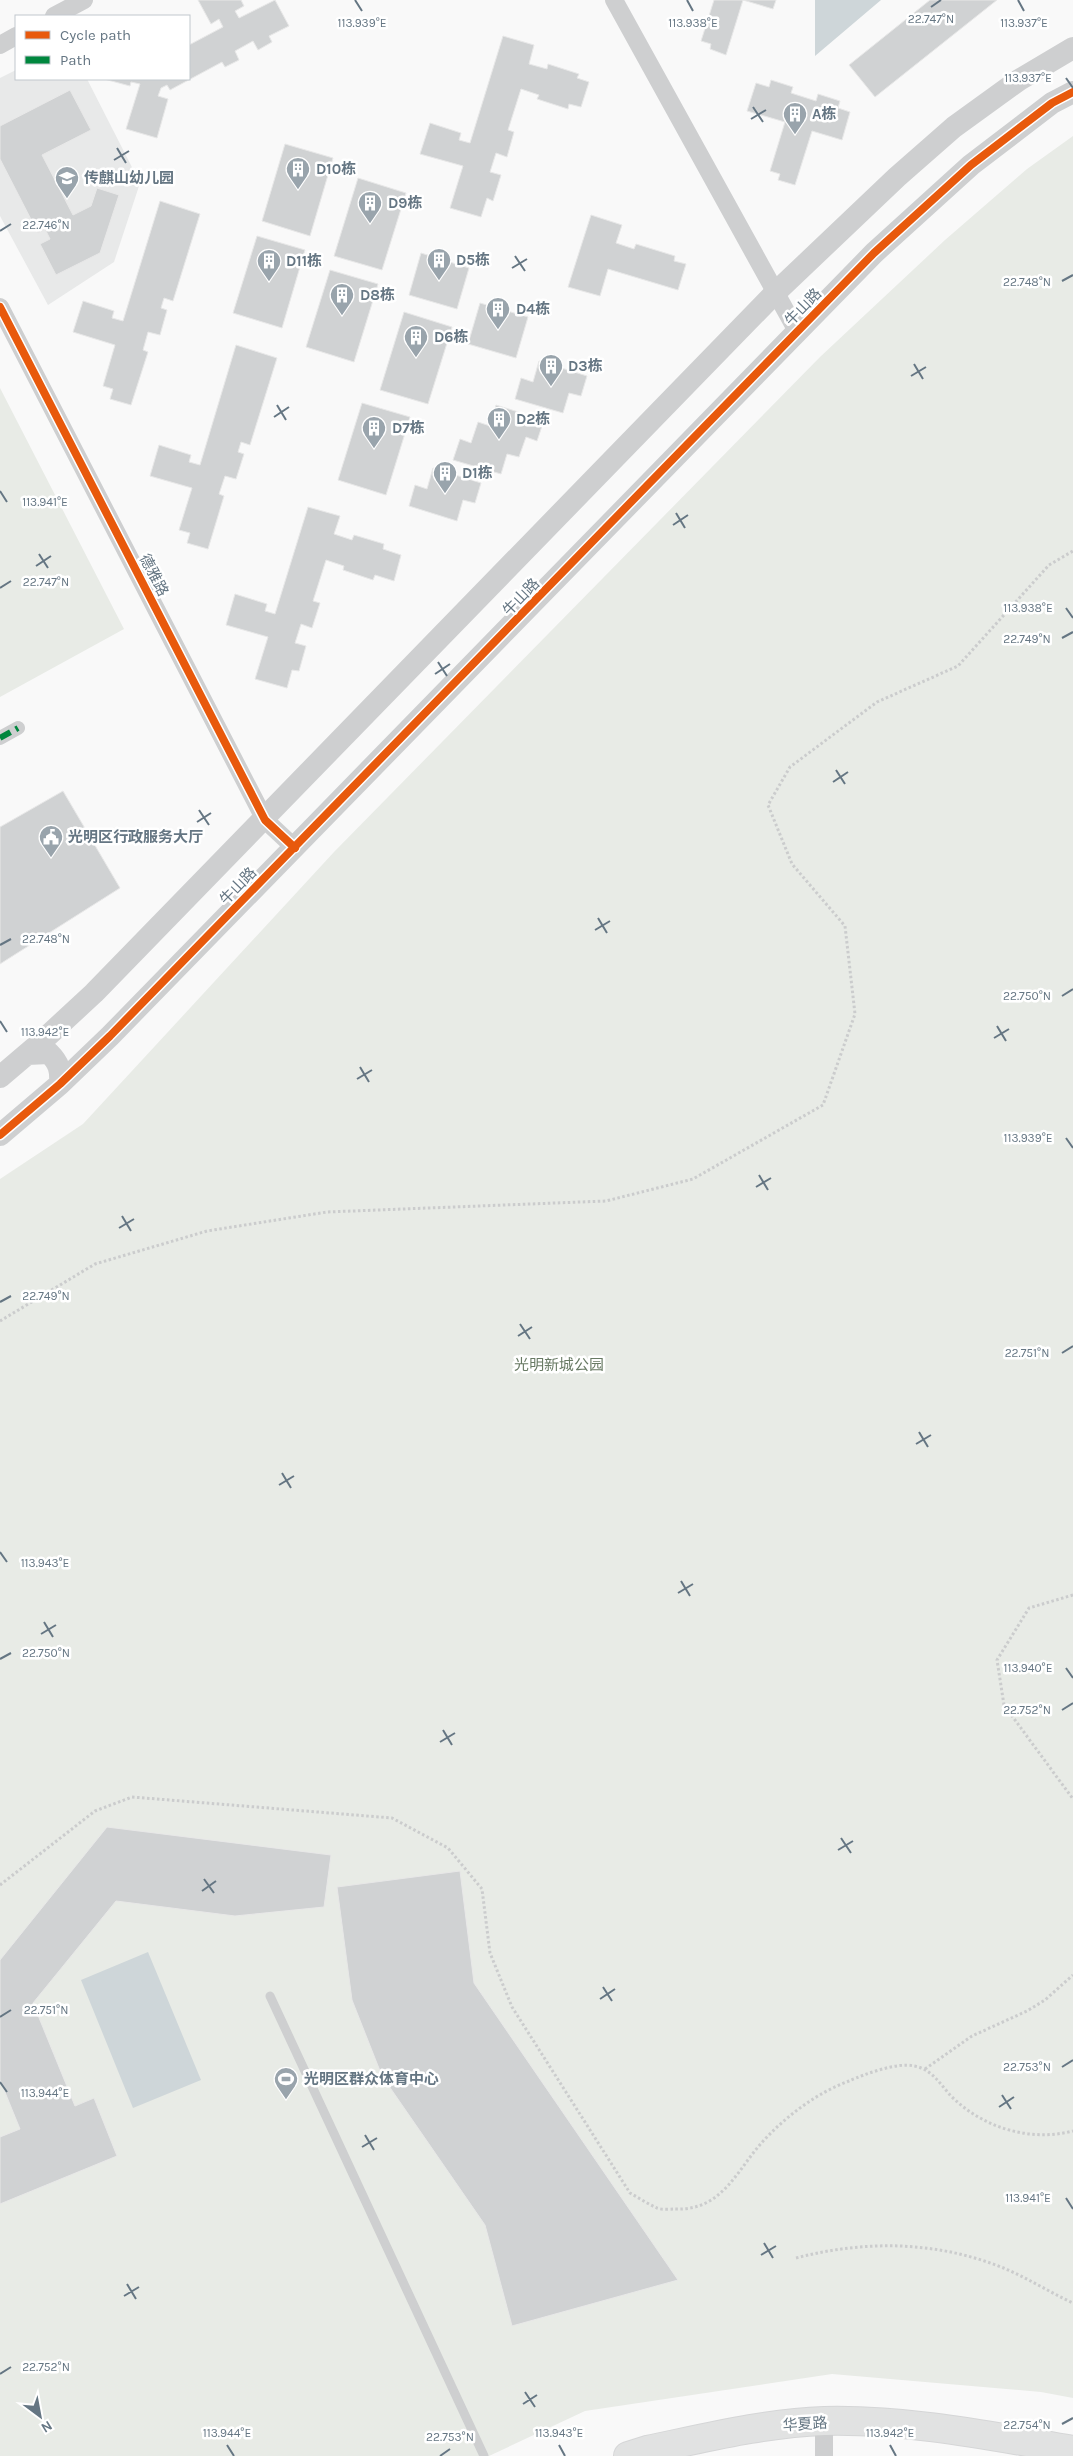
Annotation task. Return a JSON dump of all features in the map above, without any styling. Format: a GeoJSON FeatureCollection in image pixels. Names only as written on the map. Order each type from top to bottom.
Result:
{"type":"FeatureCollection","features":[{"type":"Feature","properties":{"kind":"main road","name":"华夏路"},"geometry":{"type":"LineString","coordinates":[[628,2456],[647,2450],[768,2426],[824,2422],[888,2423],[949,2429],[1073,2450]]}},
{"type":"Feature","properties":{"kind":"street"},"geometry":{"type":"LineString","coordinates":[[56,15],[84,0]]}},
{"type":"Feature","properties":{"kind":"street"},"geometry":{"type":"LineString","coordinates":[[614,0],[798,333]]}},
{"type":"Feature","properties":{"kind":"street"},"geometry":{"type":"LineString","coordinates":[[0,45],[15,37]]}},
{"type":"Feature","properties":{"kind":"street","name":"牛山路"},"geometry":{"type":"LineString","coordinates":[[0,1076],[94,993],[265,820],[775,293],[897,177],[954,128],[1019,80],[1073,48]]}},
{"type":"Feature","properties":{"kind":"street","name":"牛山路"},"geometry":{"type":"LineString","coordinates":[[0,1135],[60,1084],[294,848],[874,253],[971,165],[1052,103],[1073,92]]}},
{"type":"Feature","properties":{"kind":"street","name":"德雅路"},"geometry":{"type":"LineString","coordinates":[[0,307],[265,820],[294,848]]}},
{"type":"Feature","properties":{"kind":"street"},"geometry":{"type":"LineString","coordinates":[[0,738],[18,728]]}},
{"type":"Feature","properties":{"kind":"street"},"geometry":{"type":"LineString","coordinates":[[27,1054],[49,1053],[61,1069],[60,1084]]}},
{"type":"Feature","properties":{"kind":"street"},"geometry":{"type":"LineString","coordinates":[[824,2422],[824,2456]]}},
{"type":"Feature","properties":{"kind":"lane"},"geometry":{"type":"LineString","coordinates":[[270,1996],[484,2456]]}},
{"type":"Feature","properties":{"kind":"path"},"geometry":{"type":"LineString","coordinates":[[0,1322],[95,1264],[207,1231],[327,1212],[606,1201],[693,1179],[823,1105],[855,1014],[844,926],[792,864],[768,805],[790,767],[877,702],[958,666],[1050,565],[1073,551]]}},
{"type":"Feature","properties":{"kind":"path"},"geometry":{"type":"LineString","coordinates":[[1073,1595],[1029,1608],[997,1660],[1004,1705],[1073,1799]]}},
{"type":"Feature","properties":{"kind":"path"},"geometry":{"type":"LineString","coordinates":[[0,1885],[95,1811],[132,1797],[392,1818],[448,1848],[482,1890],[490,1953],[512,2007],[630,2193],[658,2208],[690,2210],[719,2197],[760,2145],[779,2125],[812,2100],[848,2081],[897,2065],[907,2064],[925,2069],[963,2107],[993,2124],[1026,2134],[1043,2135],[1073,2131]]}},
{"type":"Feature","properties":{"kind":"path"},"geometry":{"type":"LineString","coordinates":[[925,2069],[972,2036],[1021,2014],[1045,2000],[1073,1974]]}},
{"type":"Feature","properties":{"kind":"path"},"geometry":{"type":"LineString","coordinates":[[796,2258],[821,2251],[874,2245],[926,2247],[977,2259],[1002,2268],[1073,2303]]}},
{"type":"Feature","properties":{"kind":"shaded area"},"geometry":{"type":"Polygon","coordinates":[[[815,0],[881,0],[815,56],[815,0]]]}},
{"type":"Feature","properties":{"kind":"shaded area","name":"传麒山幼儿园"},"geometry":{"type":"Polygon","coordinates":[[[15,70],[15,80],[88,80],[140,183],[114,262],[48,305],[0,216],[0,78],[15,70]]]}},
{"type":"Feature","properties":{"kind":"shaded area"},"geometry":{"type":"Polygon","coordinates":[[[148,1952],[201,2080],[133,2108],[81,1980],[148,1952]]]}},
{"type":"Feature","properties":{"kind":"green space","name":"光明新城公园"},"geometry":{"type":"Polygon","coordinates":[[[1073,136],[1073,2398],[1041,2392],[832,2374],[585,2411],[489,2456],[0,2456],[0,1179],[83,1124],[334,852],[820,357],[945,240],[1027,169],[1073,136]]]}},
{"type":"Feature","properties":{"kind":"green space"},"geometry":{"type":"Polygon","coordinates":[[[0,388],[124,629],[0,697],[0,388]]]}},
{"type":"Feature","properties":{"kind":"building"},"geometry":{"type":"Polygon","coordinates":[[[198,0],[241,0],[244,6],[235,11],[239,18],[275,0],[289,26],[269,36],[272,42],[258,50],[253,41],[235,51],[239,60],[225,67],[222,62],[190,79],[190,44],[223,27],[219,19],[211,24],[198,0]]]}},
{"type":"Feature","properties":{"kind":"building"},"geometry":{"type":"Polygon","coordinates":[[[714,0],[743,0],[726,55],[710,49],[711,44],[701,41],[714,0]]]}},
{"type":"Feature","properties":{"kind":"building"},"geometry":{"type":"Polygon","coordinates":[[[743,0],[776,0],[773,9],[743,0]]]}},
{"type":"Feature","properties":{"kind":"building"},"geometry":{"type":"Polygon","coordinates":[[[930,0],[997,0],[875,97],[849,65],[930,0]]]}},
{"type":"Feature","properties":{"kind":"building"},"geometry":{"type":"Polygon","coordinates":[[[503,36],[534,45],[529,64],[547,69],[548,64],[579,74],[577,78],[589,82],[581,107],[569,104],[568,109],[537,99],[539,95],[521,89],[508,130],[514,132],[507,157],[496,153],[490,172],[501,175],[493,201],[487,198],[481,217],[450,208],[463,166],[420,154],[430,123],[461,133],[459,140],[470,143],[503,36]]]}},
{"type":"Feature","properties":{"kind":"building"},"geometry":{"type":"Polygon","coordinates":[[[108,80],[189,80],[170,90],[167,85],[161,88],[158,96],[168,99],[157,138],[126,129],[140,84],[131,82],[130,86],[108,80]]]}},
{"type":"Feature","properties":{"kind":"building","name":"A栋"},"geometry":{"type":"Polygon","coordinates":[[[771,80],[793,87],[791,93],[816,101],[818,94],[840,101],[838,108],[850,112],[842,140],[812,131],[795,185],[778,180],[780,174],[770,171],[785,122],[747,111],[756,83],[769,87],[771,80]]]}},
{"type":"Feature","properties":{"kind":"building"},"geometry":{"type":"Polygon","coordinates":[[[70,90],[91,130],[42,155],[73,215],[91,206],[97,188],[119,195],[100,253],[56,275],[40,244],[50,239],[45,229],[38,233],[0,159],[0,126],[70,90]]]}},
{"type":"Feature","properties":{"kind":"building","name":"D10栋"},"geometry":{"type":"Polygon","coordinates":[[[285,144],[333,158],[310,236],[262,221],[285,144]]]}},
{"type":"Feature","properties":{"kind":"building","name":"D9栋"},"geometry":{"type":"Polygon","coordinates":[[[358,178],[406,193],[382,270],[334,256],[358,178]]]}},
{"type":"Feature","properties":{"kind":"building"},"geometry":{"type":"Polygon","coordinates":[[[160,201],[200,214],[173,301],[164,298],[161,308],[167,310],[160,335],[148,332],[143,350],[148,352],[131,405],[110,399],[113,389],[103,386],[115,345],[73,332],[83,301],[114,311],[112,318],[123,321],[160,201]]]}},
{"type":"Feature","properties":{"kind":"building"},"geometry":{"type":"Polygon","coordinates":[[[591,215],[622,225],[616,243],[634,249],[636,244],[675,256],[674,261],[686,264],[678,290],[608,269],[600,296],[568,287],[591,215]]]}},
{"type":"Feature","properties":{"kind":"building","name":"D11栋"},"geometry":{"type":"Polygon","coordinates":[[[257,236],[305,250],[282,328],[233,313],[257,236]]]}},
{"type":"Feature","properties":{"kind":"building","name":"D5栋"},"geometry":{"type":"Polygon","coordinates":[[[421,253],[469,268],[457,309],[409,295],[421,253]]]}},
{"type":"Feature","properties":{"kind":"building","name":"D8栋"},"geometry":{"type":"Polygon","coordinates":[[[330,270],[378,284],[354,362],[306,347],[330,270]]]}},
{"type":"Feature","properties":{"kind":"building","name":"D4栋"},"geometry":{"type":"Polygon","coordinates":[[[480,303],[528,317],[516,358],[468,344],[480,303]]]}},
{"type":"Feature","properties":{"kind":"building","name":"D6栋"},"geometry":{"type":"Polygon","coordinates":[[[404,312],[452,327],[428,404],[380,390],[404,312]]]}},
{"type":"Feature","properties":{"kind":"building"},"geometry":{"type":"Polygon","coordinates":[[[236,345],[277,358],[250,445],[241,442],[238,452],[244,454],[236,479],[225,476],[219,494],[224,496],[208,549],[187,543],[190,533],[179,530],[192,488],[150,476],[159,445],[191,455],[189,462],[200,465],[236,345]]]}},
{"type":"Feature","properties":{"kind":"building","name":"D3栋"},"geometry":{"type":"Polygon","coordinates":[[[539,361],[587,376],[581,396],[569,393],[563,413],[515,399],[521,378],[533,382],[539,361]]]}},
{"type":"Feature","properties":{"kind":"building","name":"D7栋"},"geometry":{"type":"Polygon","coordinates":[[[362,403],[410,417],[386,495],[338,480],[362,403]]]}},
{"type":"Feature","properties":{"kind":"building","name":"D2栋"},"geometry":{"type":"Polygon","coordinates":[[[496,405],[544,420],[537,441],[526,437],[519,457],[507,454],[501,474],[453,460],[460,439],[471,443],[478,422],[490,426],[496,405]]]}},
{"type":"Feature","properties":{"kind":"building","name":"D1栋"},"geometry":{"type":"Polygon","coordinates":[[[433,468],[481,483],[475,503],[463,500],[457,521],[409,506],[415,485],[427,489],[433,468]]]}},
{"type":"Feature","properties":{"kind":"building"},"geometry":{"type":"Polygon","coordinates":[[[308,507],[340,516],[334,534],[352,540],[354,535],[384,544],[383,549],[401,555],[394,581],[375,575],[373,580],[343,570],[344,566],[326,560],[313,601],[320,603],[312,628],[301,624],[295,643],[306,646],[299,671],[292,670],[287,688],[255,679],[268,637],[226,625],[235,594],[267,604],[265,611],[275,614],[308,507]]]}},
{"type":"Feature","properties":{"kind":"building","name":"光明区行政服务大厅"},"geometry":{"type":"Polygon","coordinates":[[[63,791],[120,888],[0,964],[0,827],[63,791]]]}},
{"type":"Feature","properties":{"kind":"building"},"geometry":{"type":"Polygon","coordinates":[[[107,1827],[331,1855],[324,1907],[235,1916],[116,1901],[33,2003],[75,2106],[94,2098],[117,2156],[0,2204],[0,2137],[20,2129],[0,2080],[0,1960],[107,1827]]]}},
{"type":"Feature","properties":{"kind":"building"},"geometry":{"type":"Polygon","coordinates":[[[460,1871],[474,1983],[678,2280],[512,2326],[485,2225],[382,2076],[352,2000],[337,1887],[460,1871]]]}},
{"type":"Feature","properties":{"kind":"marked path"},"geometry":{"type":"LineString","coordinates":[[0,738],[18,728]]}},
{"type":"Feature","properties":{"kind":"cycle path"},"geometry":{"type":"LineString","coordinates":[[0,1135],[60,1084],[110,1036],[874,253],[971,165],[1052,103],[1073,92]]}},
{"type":"Feature","properties":{"kind":"cycle path"},"geometry":{"type":"LineString","coordinates":[[0,307],[265,820],[295,848]]}},
{"type":"Feature","properties":{"kind":"place","name":"A栋"},"geometry":{"type":"Point","coordinates":[795,135]}},
{"type":"Feature","properties":{"kind":"place","name":"D10栋"},"geometry":{"type":"Point","coordinates":[298,190]}},
{"type":"Feature","properties":{"kind":"place","name":"传麒山幼儿园"},"geometry":{"type":"Point","coordinates":[67,199]}},
{"type":"Feature","properties":{"kind":"place","name":"D9栋"},"geometry":{"type":"Point","coordinates":[370,224]}},
{"type":"Feature","properties":{"kind":"place","name":"D5栋"},"geometry":{"type":"Point","coordinates":[439,281]}},
{"type":"Feature","properties":{"kind":"place","name":"D11栋"},"geometry":{"type":"Point","coordinates":[269,282]}},
{"type":"Feature","properties":{"kind":"place","name":"D8栋"},"geometry":{"type":"Point","coordinates":[342,316]}},
{"type":"Feature","properties":{"kind":"place","name":"D4栋"},"geometry":{"type":"Point","coordinates":[498,330]}},
{"type":"Feature","properties":{"kind":"place","name":"D6栋"},"geometry":{"type":"Point","coordinates":[416,358]}},
{"type":"Feature","properties":{"kind":"place","name":"D3栋"},"geometry":{"type":"Point","coordinates":[551,387]}},
{"type":"Feature","properties":{"kind":"place","name":"D2栋"},"geometry":{"type":"Point","coordinates":[499,440]}},
{"type":"Feature","properties":{"kind":"place","name":"D7栋"},"geometry":{"type":"Point","coordinates":[374,449]}},
{"type":"Feature","properties":{"kind":"place","name":"D1栋"},"geometry":{"type":"Point","coordinates":[445,494]}},
{"type":"Feature","properties":{"kind":"place","name":"光明区行政服务大厅"},"geometry":{"type":"Point","coordinates":[51,858]}},
{"type":"Feature","properties":{"kind":"place","name":"光明区群众体育中心"},"geometry":{"type":"Point","coordinates":[286,2100]}}]}
